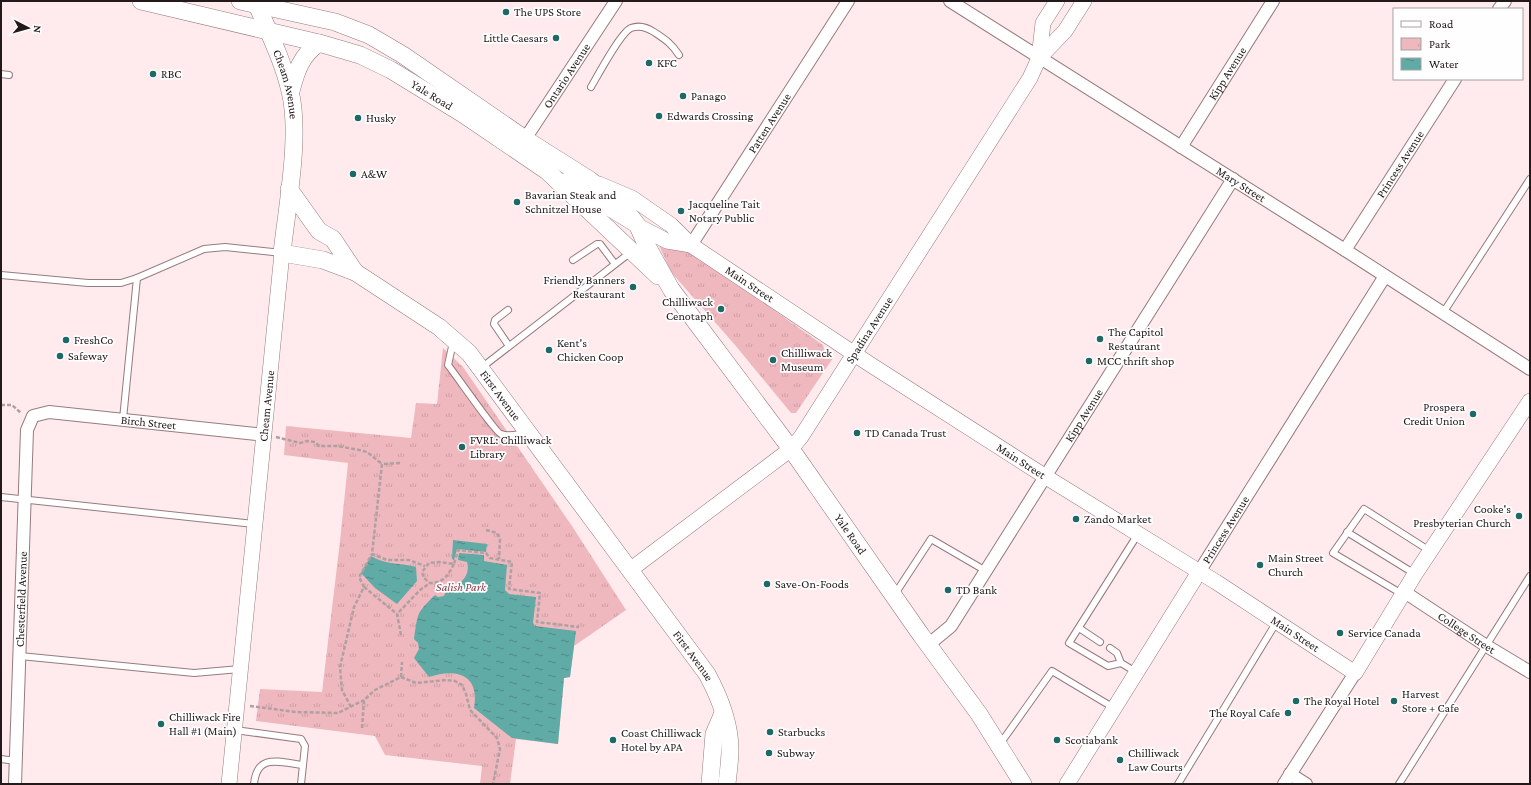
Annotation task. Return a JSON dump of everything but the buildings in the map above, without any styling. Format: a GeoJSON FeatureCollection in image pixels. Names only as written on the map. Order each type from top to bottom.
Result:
{"type":"FeatureCollection","features":[{"type":"Feature","properties":{"kind":"main road","name":"Yale Road"},"geometry":{"type":"LineString","coordinates":[[141,1],[319,43],[360,55],[392,70],[463,114],[590,180],[623,206],[638,226],[646,244],[671,289],[791,449],[928,645],[979,714],[1022,784]]}},
{"type":"Feature","properties":{"kind":"main road","name":"Yale Road"},"geometry":{"type":"LineString","coordinates":[[240,1],[257,3],[335,22],[369,35],[403,55],[522,145],[547,171],[671,289]]}},
{"type":"Feature","properties":{"kind":"main road","name":"Cheam Avenue"},"geometry":{"type":"LineString","coordinates":[[257,3],[281,61],[291,92],[294,123],[282,253]]}},
{"type":"Feature","properties":{"kind":"main road"},"geometry":{"type":"LineString","coordinates":[[291,92],[296,71],[304,56],[319,43]]}},
{"type":"Feature","properties":{"kind":"main road"},"geometry":{"type":"LineString","coordinates":[[289,189],[319,231],[333,239],[355,272]]}},
{"type":"Feature","properties":{"kind":"main road","name":"First Avenue"},"geometry":{"type":"LineString","coordinates":[[282,253],[322,260],[355,272],[453,338],[469,353],[707,674],[717,693],[728,731],[730,750],[727,784]]}},
{"type":"Feature","properties":{"kind":"main road"},"geometry":{"type":"LineString","coordinates":[[710,784],[714,734],[723,714]]}},
{"type":"Feature","properties":{"kind":"street","name":"Ontario Avenue"},"geometry":{"type":"LineString","coordinates":[[522,145],[616,1]]}},
{"type":"Feature","properties":{"kind":"street","name":"Patten Avenue"},"geometry":{"type":"LineString","coordinates":[[691,244],[848,1]]}},
{"type":"Feature","properties":{"kind":"street","name":"Mary Street"},"geometry":{"type":"LineString","coordinates":[[950,1],[1345,250],[1530,369]]}},
{"type":"Feature","properties":{"kind":"street","name":"Spadina Avenue"},"geometry":{"type":"LineString","coordinates":[[630,570],[791,449],[801,437],[1030,78],[1039,58],[1043,23],[1057,1]]}},
{"type":"Feature","properties":{"kind":"street","name":"Spadina Avenue"},"geometry":{"type":"LineString","coordinates":[[1039,58],[1065,31],[1084,1]]}},
{"type":"Feature","properties":{"kind":"street","name":"Kipp Avenue"},"geometry":{"type":"LineString","coordinates":[[1181,146],[1274,1]]}},
{"type":"Feature","properties":{"kind":"street","name":"Princess Avenue"},"geometry":{"type":"LineString","coordinates":[[1345,250],[1454,80]]}},
{"type":"Feature","properties":{"kind":"street","name":"Main Street"},"geometry":{"type":"LineString","coordinates":[[547,171],[638,226],[667,241],[691,244]]}},
{"type":"Feature","properties":{"kind":"street","name":"Kipp Avenue"},"geometry":{"type":"LineString","coordinates":[[928,645],[951,626],[1232,179]]}},
{"type":"Feature","properties":{"kind":"street","name":"Main Street"},"geometry":{"type":"LineString","coordinates":[[590,180],[632,198],[671,225],[691,244],[854,354],[1046,477],[1199,572],[1355,673]]}},
{"type":"Feature","properties":{"kind":"street","name":"Cheam Avenue"},"geometry":{"type":"LineString","coordinates":[[229,784],[282,253]]}},
{"type":"Feature","properties":{"kind":"street","name":"Princess Avenue"},"geometry":{"type":"LineString","coordinates":[[1067,784],[1384,276]]}},
{"type":"Feature","properties":{"kind":"street"},"geometry":{"type":"LineString","coordinates":[[1306,784],[1287,779],[1355,673],[1414,574],[1530,401]]}},
{"type":"Feature","properties":{"kind":"street","name":"Birch Street"},"geometry":{"type":"LineString","coordinates":[[32,418],[49,412],[265,435]]}},
{"type":"Feature","properties":{"kind":"street","name":"Chesterfield Avenue"},"geometry":{"type":"LineString","coordinates":[[15,784],[27,430],[32,418]]}},
{"type":"Feature","properties":{"kind":"street","name":"College Street"},"geometry":{"type":"LineString","coordinates":[[1402,593],[1530,672]]}},
{"type":"Feature","properties":{"kind":"lane"},"geometry":{"type":"LineString","coordinates":[[591,87],[622,36],[631,28],[642,27],[651,30],[671,42],[679,55]]}},
{"type":"Feature","properties":{"kind":"lane"},"geometry":{"type":"LineString","coordinates":[[1,74],[8,75]]}},
{"type":"Feature","properties":{"kind":"lane"},"geometry":{"type":"LineString","coordinates":[[1443,313],[1530,179]]}},
{"type":"Feature","properties":{"kind":"lane"},"geometry":{"type":"LineString","coordinates":[[573,260],[597,244],[600,244],[615,264]]}},
{"type":"Feature","properties":{"kind":"lane"},"geometry":{"type":"LineString","coordinates":[[1,275],[88,283],[121,283],[138,278],[204,249],[225,247],[282,253]]}},
{"type":"Feature","properties":{"kind":"lane"},"geometry":{"type":"LineString","coordinates":[[480,369],[632,251]]}},
{"type":"Feature","properties":{"kind":"lane"},"geometry":{"type":"LineString","coordinates":[[123,419],[138,278]]}},
{"type":"Feature","properties":{"kind":"lane"},"geometry":{"type":"LineString","coordinates":[[508,310],[495,320],[494,324],[509,346]]}},
{"type":"Feature","properties":{"kind":"lane"},"geometry":{"type":"LineString","coordinates":[[453,338],[448,365],[491,424],[500,434],[506,436],[528,433]]}},
{"type":"Feature","properties":{"kind":"lane"},"geometry":{"type":"LineString","coordinates":[[1,497],[256,525]]}},
{"type":"Feature","properties":{"kind":"lane"},"geometry":{"type":"LineString","coordinates":[[1402,593],[1333,553],[1364,509],[1430,551]]}},
{"type":"Feature","properties":{"kind":"lane"},"geometry":{"type":"LineString","coordinates":[[1347,532],[1414,574]]}},
{"type":"Feature","properties":{"kind":"lane"},"geometry":{"type":"LineString","coordinates":[[1121,663],[1108,666],[1069,643],[1138,534]]}},
{"type":"Feature","properties":{"kind":"lane"},"geometry":{"type":"LineString","coordinates":[[894,595],[931,539],[986,571]]}},
{"type":"Feature","properties":{"kind":"lane"},"geometry":{"type":"LineString","coordinates":[[1399,784],[1485,645],[1530,576]]}},
{"type":"Feature","properties":{"kind":"lane"},"geometry":{"type":"LineString","coordinates":[[1178,784],[1276,623]]}},
{"type":"Feature","properties":{"kind":"lane"},"geometry":{"type":"LineString","coordinates":[[1078,628],[1100,642]]}},
{"type":"Feature","properties":{"kind":"lane"},"geometry":{"type":"LineString","coordinates":[[1110,648],[1117,653],[1121,663],[1136,672]]}},
{"type":"Feature","properties":{"kind":"lane"},"geometry":{"type":"LineString","coordinates":[[20,656],[194,673],[241,669]]}},
{"type":"Feature","properties":{"kind":"lane"},"geometry":{"type":"LineString","coordinates":[[999,746],[1052,671],[1114,708]]}},
{"type":"Feature","properties":{"kind":"lane"},"geometry":{"type":"LineString","coordinates":[[235,730],[301,739],[305,746],[301,784]]}},
{"type":"Feature","properties":{"kind":"lane"},"geometry":{"type":"LineString","coordinates":[[1,759],[16,761]]}},
{"type":"Feature","properties":{"kind":"lane"},"geometry":{"type":"LineString","coordinates":[[254,784],[256,771],[263,764],[274,762],[303,765]]}},
{"type":"Feature","properties":{"kind":"path"},"geometry":{"type":"LineString","coordinates":[[1,405],[12,405],[32,418]]}},
{"type":"Feature","properties":{"kind":"path"},"geometry":{"type":"LineString","coordinates":[[285,439],[300,443],[306,441],[315,442],[319,446],[338,446],[367,452],[382,464],[400,463]]}},
{"type":"Feature","properties":{"kind":"path"},"geometry":{"type":"LineString","coordinates":[[382,464],[372,554],[359,577],[364,587],[397,614],[401,635]]}},
{"type":"Feature","properties":{"kind":"path"},"geometry":{"type":"LineString","coordinates":[[486,530],[497,534],[500,539],[499,559]]}},
{"type":"Feature","properties":{"kind":"path"},"geometry":{"type":"LineString","coordinates":[[397,614],[420,590],[430,583],[438,583],[446,577],[454,564],[458,550],[486,553],[490,558],[512,562],[509,589],[540,593],[538,622],[579,627]]}},
{"type":"Feature","properties":{"kind":"path"},"geometry":{"type":"LineString","coordinates":[[372,554],[387,560],[408,560],[425,566]]}},
{"type":"Feature","properties":{"kind":"path"},"geometry":{"type":"LineString","coordinates":[[430,583],[424,578],[422,572],[425,566],[429,563],[439,562],[454,564]]}},
{"type":"Feature","properties":{"kind":"path"},"geometry":{"type":"LineString","coordinates":[[351,707],[342,690],[340,667],[354,607],[364,587]]}},
{"type":"Feature","properties":{"kind":"path"},"geometry":{"type":"LineString","coordinates":[[401,677],[402,662]]}},
{"type":"Feature","properties":{"kind":"path"},"geometry":{"type":"LineString","coordinates":[[257,707],[296,712],[338,713],[364,700],[375,690],[401,677],[416,683],[446,680],[455,681],[462,685],[470,710],[497,738],[500,749],[493,784]]}},
{"type":"Feature","properties":{"kind":"path"},"geometry":{"type":"LineString","coordinates":[[362,728],[364,700]]}},
{"type":"Feature","properties":{"kind":"green space"},"geometry":{"type":"Polygon","coordinates":[[[657,241],[685,247],[823,345],[825,353],[833,358],[796,413],[791,413],[735,345],[671,272],[657,241]]]}},
{"type":"Feature","properties":{"kind":"green space","name":"Salish Park"},"geometry":{"type":"Polygon","coordinates":[[[443,348],[463,367],[572,526],[626,610],[574,646],[570,677],[564,678],[558,744],[516,739],[510,784],[480,784],[482,766],[385,755],[375,736],[256,721],[260,689],[322,692],[348,463],[284,455],[286,426],[411,438],[416,403],[437,404],[443,348]]]}},
{"type":"Feature","properties":{"kind":"water"},"geometry":{"type":"Polygon","coordinates":[[[453,540],[487,544],[486,552],[457,549],[454,560],[452,559],[453,540]]]}},
{"type":"Feature","properties":{"kind":"water"},"geometry":{"type":"Polygon","coordinates":[[[459,553],[484,555],[484,561],[507,565],[505,590],[509,594],[536,597],[533,623],[535,626],[576,631],[570,677],[564,678],[558,744],[512,738],[474,708],[475,697],[473,688],[470,681],[464,676],[448,673],[429,677],[414,658],[419,649],[418,643],[414,639],[417,618],[421,610],[435,595],[438,597],[444,596],[447,588],[460,583],[466,576],[468,567],[467,562],[458,560],[459,553]]]}},
{"type":"Feature","properties":{"kind":"water"},"geometry":{"type":"Polygon","coordinates":[[[371,556],[388,563],[416,567],[417,581],[397,604],[375,588],[361,573],[371,556]]]}},
{"type":"Feature","properties":{"kind":"place","name":"The UPS Store"},"geometry":{"type":"Point","coordinates":[506,12]}},
{"type":"Feature","properties":{"kind":"place","name":"Little Caesars"},"geometry":{"type":"Point","coordinates":[556,38]}},
{"type":"Feature","properties":{"kind":"place","name":"KFC"},"geometry":{"type":"Point","coordinates":[649,63]}},
{"type":"Feature","properties":{"kind":"place","name":"RBC"},"geometry":{"type":"Point","coordinates":[153,74]}},
{"type":"Feature","properties":{"kind":"place","name":"Panago"},"geometry":{"type":"Point","coordinates":[683,96]}},
{"type":"Feature","properties":{"kind":"place","name":"Edwards Crossing"},"geometry":{"type":"Point","coordinates":[659,116]}},
{"type":"Feature","properties":{"kind":"place","name":"Husky"},"geometry":{"type":"Point","coordinates":[358,118]}},
{"type":"Feature","properties":{"kind":"place","name":"A&W"},"geometry":{"type":"Point","coordinates":[353,174]}},
{"type":"Feature","properties":{"kind":"place","name":"Bavarian Steak and Schnitzel House"},"geometry":{"type":"Point","coordinates":[517,202]}},
{"type":"Feature","properties":{"kind":"place","name":"Jacqueline Tait Notary Public"},"geometry":{"type":"Point","coordinates":[681,211]}},
{"type":"Feature","properties":{"kind":"place","name":"Friendly Banners Restaurant"},"geometry":{"type":"Point","coordinates":[633,287]}},
{"type":"Feature","properties":{"kind":"place","name":"Chilliwack Cenotaph"},"geometry":{"type":"Point","coordinates":[721,309]}},
{"type":"Feature","properties":{"kind":"place","name":"The Capitol Restaurant"},"geometry":{"type":"Point","coordinates":[1100,339]}},
{"type":"Feature","properties":{"kind":"place","name":"FreshCo"},"geometry":{"type":"Point","coordinates":[66,340]}},
{"type":"Feature","properties":{"kind":"place","name":"Kent's Chicken Coop"},"geometry":{"type":"Point","coordinates":[549,350]}},
{"type":"Feature","properties":{"kind":"place","name":"Safeway"},"geometry":{"type":"Point","coordinates":[60,356]}},
{"type":"Feature","properties":{"kind":"place","name":"Chilliwack Museum"},"geometry":{"type":"Point","coordinates":[773,360]}},
{"type":"Feature","properties":{"kind":"place","name":"MCC thrift shop"},"geometry":{"type":"Point","coordinates":[1089,361]}},
{"type":"Feature","properties":{"kind":"place","name":"Prospera Credit Union"},"geometry":{"type":"Point","coordinates":[1473,414]}},
{"type":"Feature","properties":{"kind":"place","name":"TD Canada Trust"},"geometry":{"type":"Point","coordinates":[857,433]}},
{"type":"Feature","properties":{"kind":"place","name":"FVRL: Chilliwack Library"},"geometry":{"type":"Point","coordinates":[462,447]}},
{"type":"Feature","properties":{"kind":"place","name":"Cooke's Presbyterian Church"},"geometry":{"type":"Point","coordinates":[1519,516]}},
{"type":"Feature","properties":{"kind":"place","name":"Zando Market"},"geometry":{"type":"Point","coordinates":[1076,519]}},
{"type":"Feature","properties":{"kind":"place","name":"Main Street Church"},"geometry":{"type":"Point","coordinates":[1260,565]}},
{"type":"Feature","properties":{"kind":"place","name":"Save-On-Foods"},"geometry":{"type":"Point","coordinates":[767,584]}},
{"type":"Feature","properties":{"kind":"place","name":"TD Bank"},"geometry":{"type":"Point","coordinates":[948,590]}},
{"type":"Feature","properties":{"kind":"place","name":"Service Canada"},"geometry":{"type":"Point","coordinates":[1340,633]}},
{"type":"Feature","properties":{"kind":"place","name":"The Royal Hotel"},"geometry":{"type":"Point","coordinates":[1296,701]}},
{"type":"Feature","properties":{"kind":"place","name":"Harvest Store + Cafe"},"geometry":{"type":"Point","coordinates":[1394,701]}},
{"type":"Feature","properties":{"kind":"place","name":"The Royal Cafe"},"geometry":{"type":"Point","coordinates":[1288,713]}},
{"type":"Feature","properties":{"kind":"place","name":"Chilliwack Fire Hall #1 (Main)"},"geometry":{"type":"Point","coordinates":[161,724]}},
{"type":"Feature","properties":{"kind":"place","name":"Starbucks"},"geometry":{"type":"Point","coordinates":[770,732]}},
{"type":"Feature","properties":{"kind":"place","name":"Coast Chilliwack Hotel by APA"},"geometry":{"type":"Point","coordinates":[613,740]}},
{"type":"Feature","properties":{"kind":"place","name":"Scotiabank"},"geometry":{"type":"Point","coordinates":[1057,740]}},
{"type":"Feature","properties":{"kind":"place","name":"Subway"},"geometry":{"type":"Point","coordinates":[769,753]}},
{"type":"Feature","properties":{"kind":"place","name":"Chilliwack Law Courts"},"geometry":{"type":"Point","coordinates":[1120,760]}}]}
